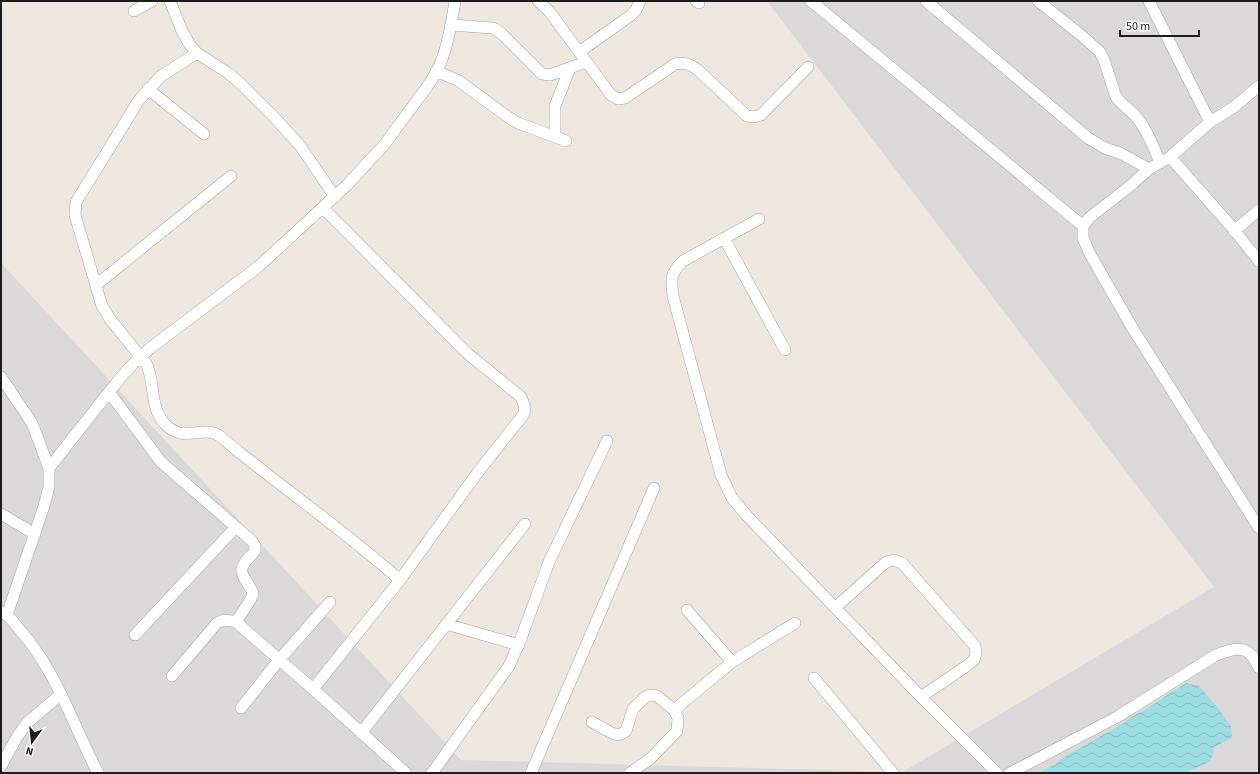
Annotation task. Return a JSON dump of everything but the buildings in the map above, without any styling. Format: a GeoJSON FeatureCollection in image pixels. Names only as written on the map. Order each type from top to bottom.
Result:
{"type":"FeatureCollection","features":[{"type":"Feature","properties":{"kind":"street"},"geometry":{"type":"LineString","coordinates":[[134,11],[152,1]]}},
{"type":"Feature","properties":{"kind":"street"},"geometry":{"type":"LineString","coordinates":[[170,1],[182,31],[190,45],[197,53],[228,73],[241,84],[276,119],[301,148],[335,197]]}},
{"type":"Feature","properties":{"kind":"street"},"geometry":{"type":"LineString","coordinates":[[49,468],[121,377],[149,349],[258,267],[335,197],[384,145],[427,87],[442,59],[451,25],[455,1]]}},
{"type":"Feature","properties":{"kind":"street"},"geometry":{"type":"LineString","coordinates":[[538,1],[548,11],[611,95],[618,99],[624,98],[675,64],[683,62],[690,64],[698,70],[747,116],[754,117],[761,114],[808,66]]}},
{"type":"Feature","properties":{"kind":"street"},"geometry":{"type":"LineString","coordinates":[[579,52],[630,16],[636,10],[640,1]]}},
{"type":"Feature","properties":{"kind":"street"},"geometry":{"type":"LineString","coordinates":[[811,1],[1083,226]]}},
{"type":"Feature","properties":{"kind":"street"},"geometry":{"type":"LineString","coordinates":[[926,1],[1088,138],[1105,148],[1122,154],[1148,169]]}},
{"type":"Feature","properties":{"kind":"street"},"geometry":{"type":"LineString","coordinates":[[1038,1],[1100,52],[1119,102],[1139,120],[1165,160],[1234,231],[1259,261]]}},
{"type":"Feature","properties":{"kind":"street"},"geometry":{"type":"LineString","coordinates":[[1149,1],[1210,122]]}},
{"type":"Feature","properties":{"kind":"street"},"geometry":{"type":"LineString","coordinates":[[451,25],[494,28],[501,33],[542,74],[550,75],[586,62]]}},
{"type":"Feature","properties":{"kind":"street"},"geometry":{"type":"LineString","coordinates":[[197,53],[161,76],[139,100],[76,202],[75,215],[102,306],[110,319],[147,366],[150,373],[154,403],[158,414],[170,429],[179,433],[188,434],[210,432],[219,436],[366,550],[400,580]]}},
{"type":"Feature","properties":{"kind":"street"},"geometry":{"type":"LineString","coordinates":[[555,136],[555,106],[570,68]]}},
{"type":"Feature","properties":{"kind":"street"},"geometry":{"type":"LineString","coordinates":[[436,71],[459,81],[518,123],[566,140]]}},
{"type":"Feature","properties":{"kind":"street"},"geometry":{"type":"LineString","coordinates":[[1259,86],[1234,107],[1210,122],[1165,160],[1148,169],[1130,186],[1089,218],[1083,226],[1083,238],[1090,254],[1133,329],[1259,528]]}},
{"type":"Feature","properties":{"kind":"street"},"geometry":{"type":"LineString","coordinates":[[148,89],[204,134]]}},
{"type":"Feature","properties":{"kind":"street"},"geometry":{"type":"LineString","coordinates":[[96,285],[231,176]]}},
{"type":"Feature","properties":{"kind":"street"},"geometry":{"type":"LineString","coordinates":[[313,689],[400,580],[478,472],[524,414],[525,407],[521,397],[467,353],[323,208]]}},
{"type":"Feature","properties":{"kind":"street"},"geometry":{"type":"LineString","coordinates":[[1234,231],[1259,210]]}},
{"type":"Feature","properties":{"kind":"street"},"geometry":{"type":"LineString","coordinates":[[759,219],[683,261],[674,270],[671,281],[673,296],[721,475],[732,498],[747,516],[921,697],[997,773]]}},
{"type":"Feature","properties":{"kind":"street"},"geometry":{"type":"LineString","coordinates":[[724,238],[785,350]]}},
{"type":"Feature","properties":{"kind":"street"},"geometry":{"type":"LineString","coordinates":[[1,376],[32,423],[49,468],[49,487],[35,534],[4,613],[26,636],[39,655],[61,694],[85,749],[98,773]]}},
{"type":"Feature","properties":{"kind":"street"},"geometry":{"type":"LineString","coordinates":[[109,392],[161,462],[235,528],[252,541],[255,546],[255,551],[241,570],[242,575],[252,589],[252,596],[236,622]]}},
{"type":"Feature","properties":{"kind":"street"},"geometry":{"type":"LineString","coordinates":[[432,773],[509,666],[519,645],[550,562],[607,441]]}},
{"type":"Feature","properties":{"kind":"street"},"geometry":{"type":"LineString","coordinates":[[531,773],[654,488]]}},
{"type":"Feature","properties":{"kind":"street"},"geometry":{"type":"LineString","coordinates":[[1,514],[35,534]]}},
{"type":"Feature","properties":{"kind":"street"},"geometry":{"type":"LineString","coordinates":[[361,733],[525,524]]}},
{"type":"Feature","properties":{"kind":"street"},"geometry":{"type":"LineString","coordinates":[[135,635],[235,528]]}},
{"type":"Feature","properties":{"kind":"street"},"geometry":{"type":"LineString","coordinates":[[836,607],[886,562],[894,560],[902,563],[975,646],[976,653],[974,660],[921,697]]}},
{"type":"Feature","properties":{"kind":"street"},"geometry":{"type":"LineString","coordinates":[[241,708],[279,660],[330,602]]}},
{"type":"Feature","properties":{"kind":"street"},"geometry":{"type":"LineString","coordinates":[[687,610],[732,662]]}},
{"type":"Feature","properties":{"kind":"street"},"geometry":{"type":"LineString","coordinates":[[172,676],[217,624],[222,620],[227,619],[236,622],[406,773]]}},
{"type":"Feature","properties":{"kind":"street"},"geometry":{"type":"LineString","coordinates":[[674,710],[732,662],[795,623]]}},
{"type":"Feature","properties":{"kind":"street"},"geometry":{"type":"LineString","coordinates":[[446,624],[519,645]]}},
{"type":"Feature","properties":{"kind":"street"},"geometry":{"type":"LineString","coordinates":[[1010,773],[1117,717],[1216,655],[1227,650],[1244,650],[1251,654],[1259,668]]}},
{"type":"Feature","properties":{"kind":"street"},"geometry":{"type":"LineString","coordinates":[[814,678],[893,773]]}},
{"type":"Feature","properties":{"kind":"street"},"geometry":{"type":"LineString","coordinates":[[1,766],[17,737],[28,723],[61,694]]}},
{"type":"Feature","properties":{"kind":"street"},"geometry":{"type":"LineString","coordinates":[[592,722],[610,732],[621,734],[626,731],[632,709],[645,697],[650,695],[656,696],[674,710],[678,718],[677,731],[651,758],[630,773]]}},
{"type":"Feature","properties":{"kind":"shaded area"},"geometry":{"type":"Polygon","coordinates":[[[767,1],[1259,1],[1259,773],[1,773],[1,263],[461,760],[903,772],[1214,587],[767,1]]]}},
{"type":"Feature","properties":{"kind":"water"},"geometry":{"type":"Polygon","coordinates":[[[1186,683],[1199,686],[1231,726],[1232,738],[1214,747],[1211,761],[1185,773],[1038,773],[1124,723],[1186,683]]]}}]}
